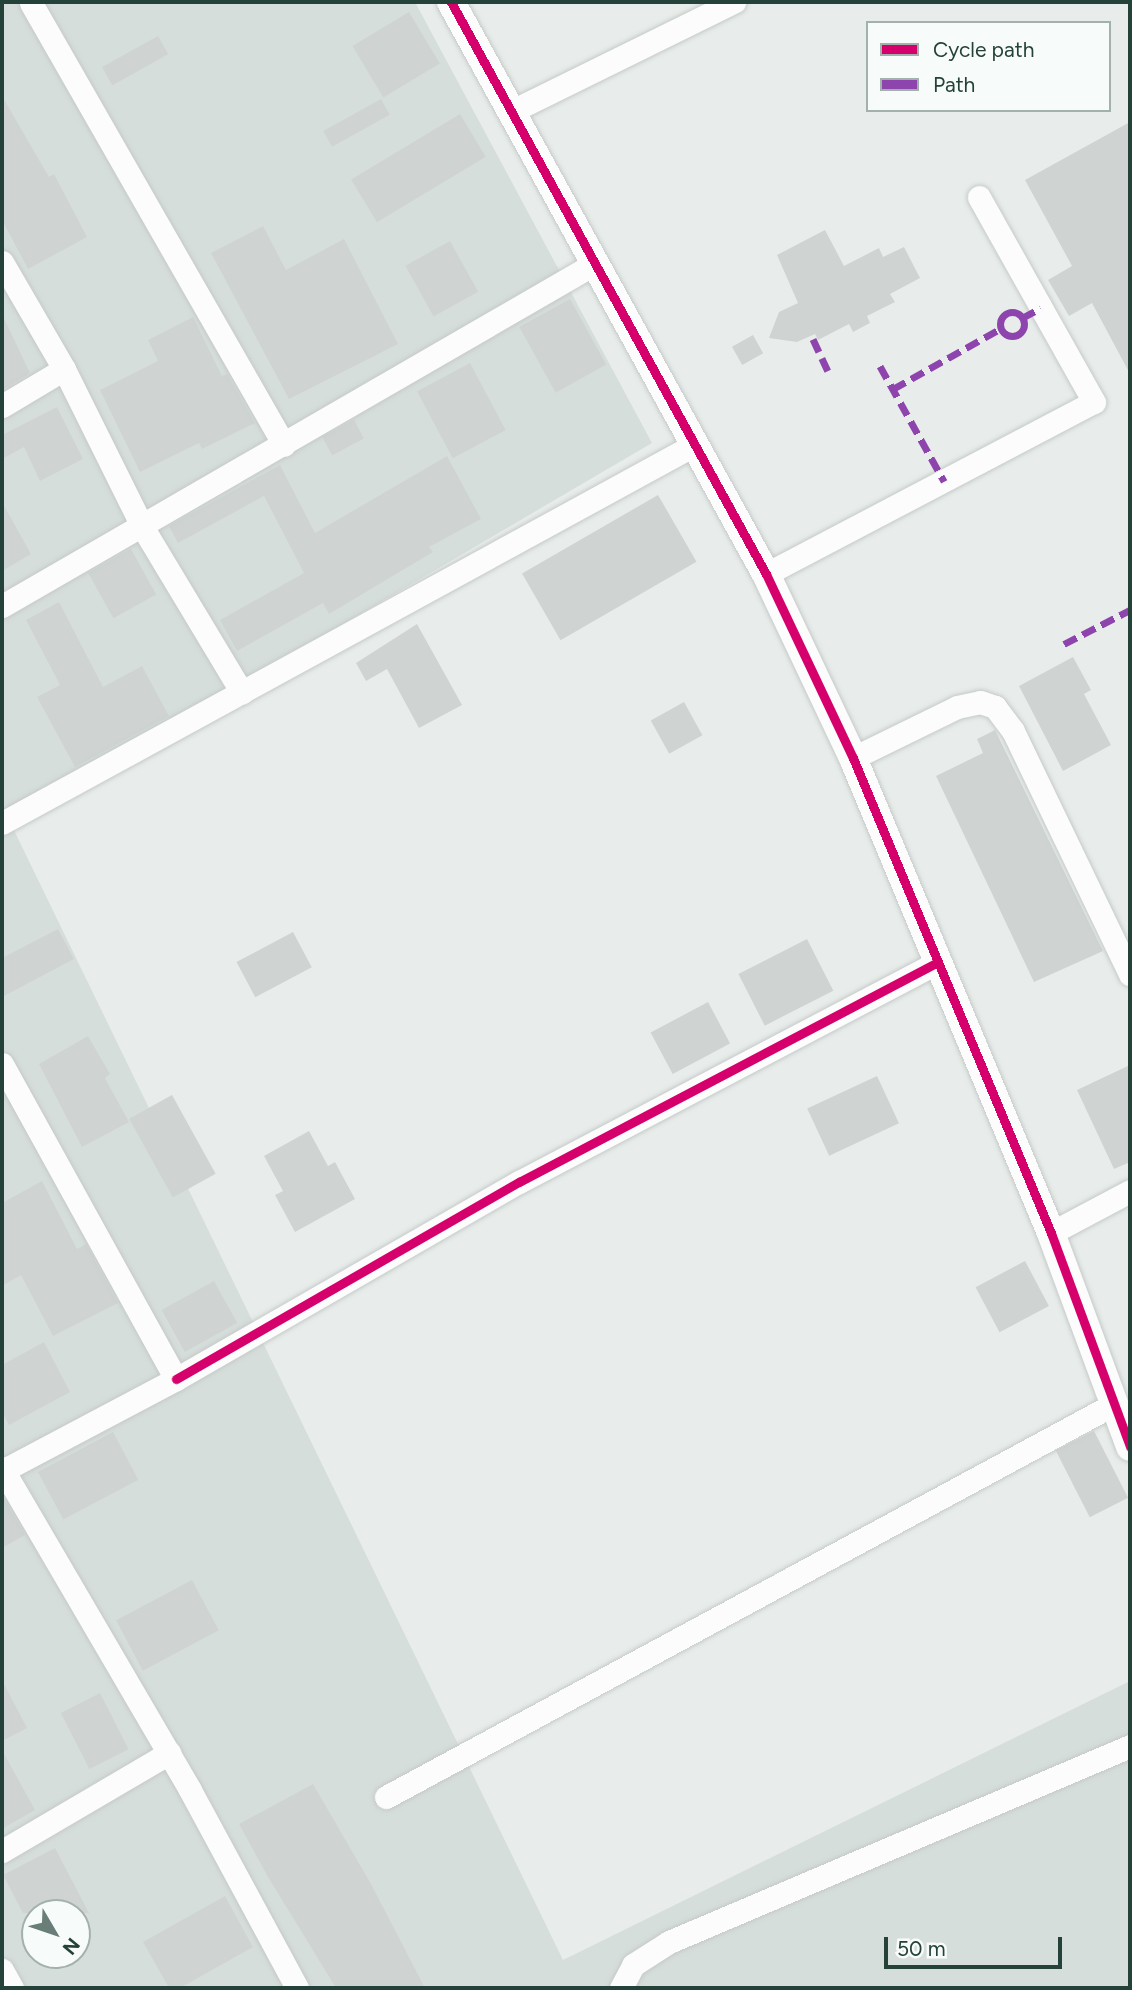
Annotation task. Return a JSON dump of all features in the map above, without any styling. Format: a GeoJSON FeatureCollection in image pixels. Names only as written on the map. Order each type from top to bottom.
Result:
{"type":"FeatureCollection","features":[{"type":"Feature","properties":{"kind":"street"},"geometry":{"type":"LineString","coordinates":[[451,2],[766,573],[853,758],[1051,1233],[1130,1447]]}},
{"type":"Feature","properties":{"kind":"street"},"geometry":{"type":"LineString","coordinates":[[510,112],[734,2]]}},
{"type":"Feature","properties":{"kind":"street"},"geometry":{"type":"LineString","coordinates":[[31,3],[284,445]]}},
{"type":"Feature","properties":{"kind":"street"},"geometry":{"type":"LineString","coordinates":[[766,573],[1094,402],[979,197]]}},
{"type":"Feature","properties":{"kind":"street"},"geometry":{"type":"LineString","coordinates":[[2,262],[64,369],[143,528],[242,693]]}},
{"type":"Feature","properties":{"kind":"street"},"geometry":{"type":"LineString","coordinates":[[2,606],[143,528],[594,264]]}},
{"type":"Feature","properties":{"kind":"street"},"geometry":{"type":"LineString","coordinates":[[2,405],[64,369]]}},
{"type":"Feature","properties":{"kind":"street"},"geometry":{"type":"LineString","coordinates":[[2,823],[694,445]]}},
{"type":"Feature","properties":{"kind":"street"},"geometry":{"type":"LineString","coordinates":[[853,758],[957,707],[980,702],[995,707],[1013,731],[1130,974]]}},
{"type":"Feature","properties":{"kind":"street"},"geometry":{"type":"LineString","coordinates":[[297,1988],[169,1753],[2,1470],[176,1379],[519,1182],[937,963]]}},
{"type":"Feature","properties":{"kind":"street"},"geometry":{"type":"LineString","coordinates":[[2,1065],[176,1379]]}},
{"type":"Feature","properties":{"kind":"street"},"geometry":{"type":"LineString","coordinates":[[1051,1233],[1130,1191]]}},
{"type":"Feature","properties":{"kind":"street"},"geometry":{"type":"LineString","coordinates":[[386,1797],[1114,1404]]}},
{"type":"Feature","properties":{"kind":"street"},"geometry":{"type":"LineString","coordinates":[[621,1988],[632,1965],[669,1942],[1130,1746]]}},
{"type":"Feature","properties":{"kind":"street"},"geometry":{"type":"LineString","coordinates":[[2,1851],[169,1753]]}},
{"type":"Feature","properties":{"kind":"street"},"geometry":{"type":"LineString","coordinates":[[2,1970],[12,1988]]}},
{"type":"Feature","properties":{"kind":"shaded area"},"geometry":{"type":"Polygon","coordinates":[[[2,2],[415,2],[652,443],[9,820],[563,1960],[1130,1681],[1130,1988],[2,1988],[2,2]]]}},
{"type":"Feature","properties":{"kind":"building"},"geometry":{"type":"Polygon","coordinates":[[[409,12],[440,63],[383,97],[352,46],[409,12]]]}},
{"type":"Feature","properties":{"kind":"building"},"geometry":{"type":"Polygon","coordinates":[[[158,36],[168,54],[112,85],[102,67],[158,36]]]}},
{"type":"Feature","properties":{"kind":"building"},"geometry":{"type":"Polygon","coordinates":[[[2,96],[49,177],[54,174],[87,237],[28,269],[2,220],[2,96]]]}},
{"type":"Feature","properties":{"kind":"building"},"geometry":{"type":"Polygon","coordinates":[[[381,99],[390,115],[332,147],[323,131],[381,99]]]}},
{"type":"Feature","properties":{"kind":"building"},"geometry":{"type":"Polygon","coordinates":[[[460,114],[486,157],[377,222],[351,179],[460,114]]]}},
{"type":"Feature","properties":{"kind":"building"},"geometry":{"type":"Polygon","coordinates":[[[1130,122],[1130,374],[1092,303],[1069,316],[1048,280],[1072,266],[1025,180],[1130,122]]]}},
{"type":"Feature","properties":{"kind":"building"},"geometry":{"type":"Polygon","coordinates":[[[263,226],[286,270],[344,239],[398,344],[289,399],[211,253],[263,226]]]}},
{"type":"Feature","properties":{"kind":"building"},"geometry":{"type":"Polygon","coordinates":[[[825,230],[844,266],[879,248],[883,257],[904,247],[920,278],[890,294],[895,302],[867,316],[870,323],[853,332],[849,324],[818,340],[815,334],[797,342],[769,338],[779,312],[798,303],[777,255],[825,230]]]}},
{"type":"Feature","properties":{"kind":"building"},"geometry":{"type":"Polygon","coordinates":[[[450,241],[478,292],[434,316],[405,266],[450,241]]]}},
{"type":"Feature","properties":{"kind":"building"},"geometry":{"type":"Polygon","coordinates":[[[570,299],[606,365],[556,393],[519,327],[570,299]]]}},
{"type":"Feature","properties":{"kind":"building"},"geometry":{"type":"Polygon","coordinates":[[[2,314],[30,373],[2,390],[2,314]]]}},
{"type":"Feature","properties":{"kind":"building"},"geometry":{"type":"Polygon","coordinates":[[[193,317],[222,376],[227,374],[255,423],[202,449],[199,443],[140,472],[100,390],[158,361],[148,340],[193,317]]]}},
{"type":"Feature","properties":{"kind":"building"},"geometry":{"type":"Polygon","coordinates":[[[753,335],[763,353],[742,365],[732,347],[753,335]]]}},
{"type":"Feature","properties":{"kind":"building"},"geometry":{"type":"Polygon","coordinates":[[[470,363],[506,430],[453,458],[417,391],[470,363]]]}},
{"type":"Feature","properties":{"kind":"building"},"geometry":{"type":"Polygon","coordinates":[[[57,407],[83,459],[40,481],[24,447],[2,459],[2,435],[57,407]]]}},
{"type":"Feature","properties":{"kind":"building"},"geometry":{"type":"Polygon","coordinates":[[[354,420],[364,439],[332,455],[322,437],[354,420]]]}},
{"type":"Feature","properties":{"kind":"building"},"geometry":{"type":"Polygon","coordinates":[[[447,456],[481,519],[429,547],[433,552],[329,614],[323,603],[237,651],[220,620],[304,573],[264,496],[178,543],[169,526],[280,465],[315,533],[447,456]]]}},
{"type":"Feature","properties":{"kind":"building"},"geometry":{"type":"Polygon","coordinates":[[[658,495],[696,562],[561,640],[522,574],[658,495]]]}},
{"type":"Feature","properties":{"kind":"building"},"geometry":{"type":"Polygon","coordinates":[[[2,502],[31,554],[2,571],[2,502]]]}},
{"type":"Feature","properties":{"kind":"building"},"geometry":{"type":"Polygon","coordinates":[[[131,549],[156,594],[113,618],[88,573],[131,549]]]}},
{"type":"Feature","properties":{"kind":"building"},"geometry":{"type":"Polygon","coordinates":[[[59,602],[103,687],[142,666],[169,716],[75,767],[37,697],[60,685],[26,620],[59,602]]]}},
{"type":"Feature","properties":{"kind":"building"},"geometry":{"type":"Polygon","coordinates":[[[417,624],[462,705],[419,728],[387,669],[366,681],[356,663],[417,624]]]}},
{"type":"Feature","properties":{"kind":"building"},"geometry":{"type":"Polygon","coordinates":[[[1073,657],[1091,690],[1084,694],[1111,745],[1063,771],[1019,686],[1073,657]]]}},
{"type":"Feature","properties":{"kind":"building"},"geometry":{"type":"Polygon","coordinates":[[[684,702],[702,735],[669,754],[651,720],[684,702]]]}},
{"type":"Feature","properties":{"kind":"building"},"geometry":{"type":"Polygon","coordinates":[[[995,730],[1103,951],[1034,982],[936,776],[983,753],[977,739],[995,730]]]}},
{"type":"Feature","properties":{"kind":"building"},"geometry":{"type":"Polygon","coordinates":[[[58,929],[74,959],[2,997],[2,958],[58,929]]]}},
{"type":"Feature","properties":{"kind":"building"},"geometry":{"type":"Polygon","coordinates":[[[293,932],[312,967],[255,997],[236,962],[293,932]]]}},
{"type":"Feature","properties":{"kind":"building"},"geometry":{"type":"Polygon","coordinates":[[[807,939],[833,991],[765,1026],[738,974],[807,939]]]}},
{"type":"Feature","properties":{"kind":"building"},"geometry":{"type":"Polygon","coordinates":[[[708,1002],[730,1043],[673,1074],[651,1033],[708,1002]]]}},
{"type":"Feature","properties":{"kind":"building"},"geometry":{"type":"Polygon","coordinates":[[[88,1036],[110,1074],[105,1078],[129,1122],[82,1147],[39,1064],[88,1036]]]}},
{"type":"Feature","properties":{"kind":"building"},"geometry":{"type":"Polygon","coordinates":[[[1130,1065],[1130,1162],[1114,1169],[1077,1090],[1130,1065]]]}},
{"type":"Feature","properties":{"kind":"building"},"geometry":{"type":"Polygon","coordinates":[[[877,1076],[899,1123],[829,1156],[807,1109],[877,1076]]]}},
{"type":"Feature","properties":{"kind":"building"},"geometry":{"type":"Polygon","coordinates":[[[172,1095],[216,1174],[173,1197],[129,1119],[172,1095]]]}},
{"type":"Feature","properties":{"kind":"building"},"geometry":{"type":"Polygon","coordinates":[[[309,1131],[328,1166],[335,1162],[355,1199],[295,1232],[275,1195],[283,1191],[264,1156],[309,1131]]]}},
{"type":"Feature","properties":{"kind":"building"},"geometry":{"type":"Polygon","coordinates":[[[42,1181],[77,1249],[86,1244],[118,1303],[53,1336],[21,1275],[2,1286],[2,1203],[42,1181]]]}},
{"type":"Feature","properties":{"kind":"building"},"geometry":{"type":"Polygon","coordinates":[[[1025,1261],[1049,1306],[999,1332],[976,1287],[1025,1261]]]}},
{"type":"Feature","properties":{"kind":"building"},"geometry":{"type":"Polygon","coordinates":[[[214,1281],[237,1323],[185,1352],[162,1310],[214,1281]]]}},
{"type":"Feature","properties":{"kind":"building"},"geometry":{"type":"Polygon","coordinates":[[[44,1342],[70,1392],[9,1425],[2,1412],[2,1365],[44,1342]]]}},
{"type":"Feature","properties":{"kind":"building"},"geometry":{"type":"Polygon","coordinates":[[[1094,1431],[1128,1498],[1090,1517],[1056,1451],[1094,1431]]]}},
{"type":"Feature","properties":{"kind":"building"},"geometry":{"type":"Polygon","coordinates":[[[113,1432],[138,1480],[63,1520],[38,1472],[113,1432]]]}},
{"type":"Feature","properties":{"kind":"building"},"geometry":{"type":"Polygon","coordinates":[[[2,1495],[25,1535],[2,1548],[2,1495]]]}},
{"type":"Feature","properties":{"kind":"building"},"geometry":{"type":"Polygon","coordinates":[[[192,1580],[219,1630],[143,1671],[116,1620],[192,1580]]]}},
{"type":"Feature","properties":{"kind":"building"},"geometry":{"type":"Polygon","coordinates":[[[2,1680],[27,1728],[2,1741],[2,1680]]]}},
{"type":"Feature","properties":{"kind":"building"},"geometry":{"type":"Polygon","coordinates":[[[100,1693],[129,1749],[89,1769],[61,1713],[100,1693]]]}},
{"type":"Feature","properties":{"kind":"building"},"geometry":{"type":"Polygon","coordinates":[[[2,1750],[35,1810],[2,1829],[2,1750]]]}},
{"type":"Feature","properties":{"kind":"building"},"geometry":{"type":"Polygon","coordinates":[[[313,1784],[371,1884],[425,1988],[336,1988],[268,1877],[239,1824],[313,1784]]]}},
{"type":"Feature","properties":{"kind":"building"},"geometry":{"type":"Polygon","coordinates":[[[55,1848],[82,1899],[21,1899],[21,1909],[3,1875],[55,1848]]]}},
{"type":"Feature","properties":{"kind":"building"},"geometry":{"type":"Polygon","coordinates":[[[225,1896],[253,1947],[180,1988],[169,1988],[143,1942],[225,1896]]]}},
{"type":"Feature","properties":{"kind":"marked path"},"geometry":{"type":"LineString","coordinates":[[1022,318],[1041,308]]}},
{"type":"Feature","properties":{"kind":"marked path"},"geometry":{"type":"LineString","coordinates":[[1012,312],[1021,315],[1024,324],[1021,333],[1012,336],[1003,333],[1000,324],[1003,315],[1012,312]]}},
{"type":"Feature","properties":{"kind":"marked path"},"geometry":{"type":"LineString","coordinates":[[893,389],[1000,329]]}},
{"type":"Feature","properties":{"kind":"marked path"},"geometry":{"type":"LineString","coordinates":[[813,339],[829,373]]}},
{"type":"Feature","properties":{"kind":"marked path"},"geometry":{"type":"LineString","coordinates":[[880,366],[944,481]]}},
{"type":"Feature","properties":{"kind":"marked path"},"geometry":{"type":"LineString","coordinates":[[1064,644],[1130,610]]}},
{"type":"Feature","properties":{"kind":"cycle path"},"geometry":{"type":"LineString","coordinates":[[451,2],[766,574],[853,758],[1051,1233],[1130,1447]]}},
{"type":"Feature","properties":{"kind":"cycle path"},"geometry":{"type":"LineString","coordinates":[[176,1379],[519,1182],[937,963]]}}]}
